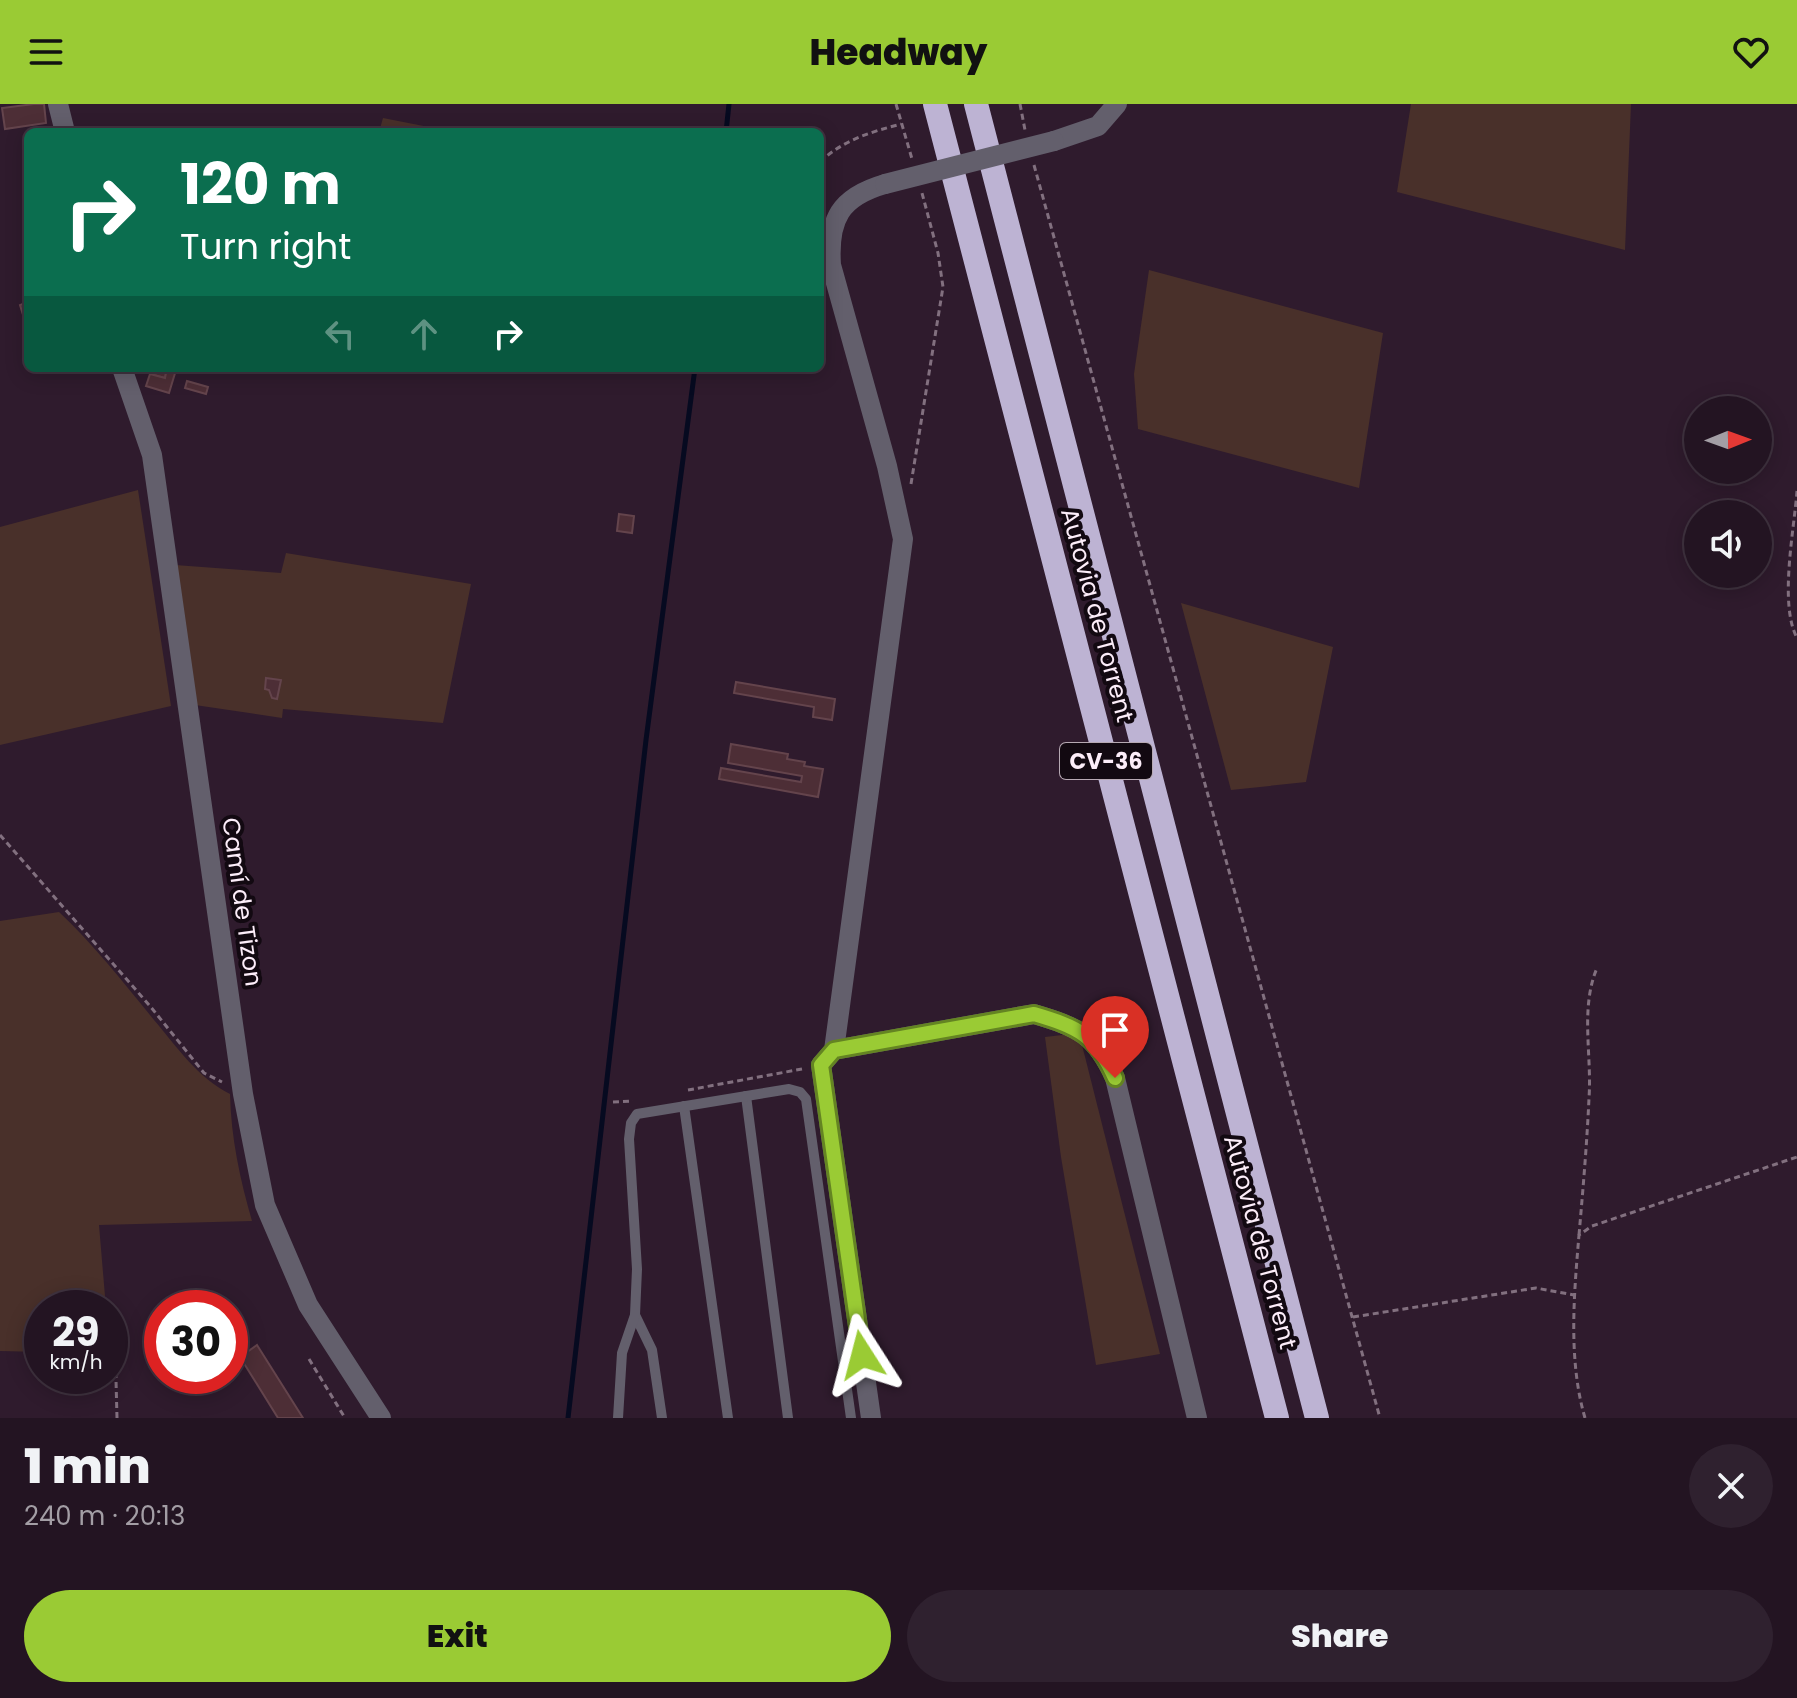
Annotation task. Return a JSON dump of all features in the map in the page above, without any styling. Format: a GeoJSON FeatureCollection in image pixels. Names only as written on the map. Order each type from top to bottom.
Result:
{"type":"FeatureCollection","features":[{"type":"Feature","properties":{"kind":"highway","name":"Autovia de Torrent"},"geometry":{"type":"LineString","coordinates":[[935,104],[1277,1418]]}},
{"type":"Feature","properties":{"kind":"highway","name":"Autovia de Torrent"},"geometry":{"type":"LineString","coordinates":[[976,104],[1316,1412]]}},
{"type":"Feature","properties":{"kind":"street"},"geometry":{"type":"LineString","coordinates":[[58,104],[64,128]]}},
{"type":"Feature","properties":{"kind":"street"},"geometry":{"type":"LineString","coordinates":[[871,1418],[828,1058],[903,539],[887,466],[831,265],[829,239],[835,218],[849,199],[866,189],[1054,141],[1098,126],[1117,104]]}},
{"type":"Feature","properties":{"kind":"street","name":"Camí de Tizon"},"geometry":{"type":"LineString","coordinates":[[123,372],[152,455],[243,1094],[265,1205],[308,1305],[381,1418]]}},
{"type":"Feature","properties":{"kind":"street"},"geometry":{"type":"LineString","coordinates":[[828,1058],[1034,1014],[1066,1023],[1089,1036],[1105,1055],[1115,1078],[1197,1418]]}},
{"type":"Feature","properties":{"kind":"lane"},"geometry":{"type":"LineString","coordinates":[[618,1418],[622,1353],[635,1315],[637,1269],[630,1183],[631,1123],[637,1114],[789,1089],[800,1092],[806,1099],[851,1418]]}},
{"type":"Feature","properties":{"kind":"lane"},"geometry":{"type":"LineString","coordinates":[[746,1096],[788,1418]]}},
{"type":"Feature","properties":{"kind":"lane"},"geometry":{"type":"LineString","coordinates":[[684,1106],[728,1418]]}},
{"type":"Feature","properties":{"kind":"lane"},"geometry":{"type":"LineString","coordinates":[[635,1315],[652,1350],[662,1418]]}},
{"type":"Feature","properties":{"kind":"path"},"geometry":{"type":"LineString","coordinates":[[896,104],[913,164]]}},
{"type":"Feature","properties":{"kind":"path"},"geometry":{"type":"LineString","coordinates":[[1020,104],[1027,141]]}},
{"type":"Feature","properties":{"kind":"path"},"geometry":{"type":"LineString","coordinates":[[824,158],[833,149],[864,134],[901,124]]}},
{"type":"Feature","properties":{"kind":"path"},"geometry":{"type":"LineString","coordinates":[[1032,156],[1380,1418]]}},
{"type":"Feature","properties":{"kind":"path"},"geometry":{"type":"LineString","coordinates":[[910,492],[943,287],[922,190]]}},
{"type":"Feature","properties":{"kind":"path"},"geometry":{"type":"LineString","coordinates":[[1797,491],[1788,602],[1790,622],[1797,638]]}},
{"type":"Feature","properties":{"kind":"path"},"geometry":{"type":"LineString","coordinates":[[0,835],[150,1006],[204,1073],[243,1094]]}},
{"type":"Feature","properties":{"kind":"path"},"geometry":{"type":"LineString","coordinates":[[1585,1418],[1578,1372],[1574,1295],[1590,1095],[1588,1010],[1597,968]]}},
{"type":"Feature","properties":{"kind":"path"},"geometry":{"type":"LineString","coordinates":[[680,1092],[828,1058]]}},
{"type":"Feature","properties":{"kind":"path"},"geometry":{"type":"LineString","coordinates":[[613,1102],[633,1101]]}},
{"type":"Feature","properties":{"kind":"path"},"geometry":{"type":"LineString","coordinates":[[1579,1235],[1592,1226],[1797,1157]]}},
{"type":"Feature","properties":{"kind":"path"},"geometry":{"type":"LineString","coordinates":[[1353,1317],[1536,1288],[1574,1295]]}},
{"type":"Feature","properties":{"kind":"path"},"geometry":{"type":"LineString","coordinates":[[309,1359],[345,1418]]}},
{"type":"Feature","properties":{"kind":"path"},"geometry":{"type":"LineString","coordinates":[[116,1394],[117,1418]]}},
{"type":"Feature","properties":{"kind":"shaded area"},"geometry":{"type":"Polygon","coordinates":[[[1411,104],[1631,104],[1625,250],[1397,192],[1411,104]]]}},
{"type":"Feature","properties":{"kind":"shaded area"},"geometry":{"type":"Polygon","coordinates":[[[383,118],[434,128],[380,128],[383,118]]]}},
{"type":"Feature","properties":{"kind":"shaded area"},"geometry":{"type":"Polygon","coordinates":[[[1149,270],[1383,333],[1359,488],[1138,429],[1134,374],[1149,270]]]}},
{"type":"Feature","properties":{"kind":"shaded area"},"geometry":{"type":"Polygon","coordinates":[[[138,490],[171,706],[0,745],[0,527],[138,490]]]}},
{"type":"Feature","properties":{"kind":"shaded area"},"geometry":{"type":"Polygon","coordinates":[[[286,553],[471,584],[443,723],[283,709],[282,718],[195,705],[175,565],[281,573],[286,553]]]}},
{"type":"Feature","properties":{"kind":"shaded area"},"geometry":{"type":"Polygon","coordinates":[[[1181,603],[1333,647],[1306,782],[1231,790],[1181,603]]]}},
{"type":"Feature","properties":{"kind":"shaded area"},"geometry":{"type":"Polygon","coordinates":[[[59,912],[108,964],[189,1061],[230,1094],[237,1158],[252,1221],[99,1225],[104,1290],[24,1290],[24,1352],[0,1351],[0,921],[59,912]]]}},
{"type":"Feature","properties":{"kind":"shaded area"},"geometry":{"type":"Polygon","coordinates":[[[1071,1034],[1081,1041],[1160,1354],[1096,1365],[1061,1157],[1045,1037],[1071,1034]]]}},
{"type":"Feature","properties":{"kind":"building"},"geometry":{"type":"Polygon","coordinates":[[[44,104],[46,123],[5,129],[2,108],[44,104]]]}},
{"type":"Feature","properties":{"kind":"building"},"geometry":{"type":"Polygon","coordinates":[[[149,372],[166,372],[165,378],[149,372]]]}},
{"type":"Feature","properties":{"kind":"building"},"geometry":{"type":"Polygon","coordinates":[[[166,372],[175,372],[169,393],[146,386],[150,374],[165,378],[166,372]]]}},
{"type":"Feature","properties":{"kind":"building"},"geometry":{"type":"Polygon","coordinates":[[[187,381],[208,387],[206,394],[185,388],[187,381]]]}},
{"type":"Feature","properties":{"kind":"building"},"geometry":{"type":"Polygon","coordinates":[[[619,514],[634,516],[632,533],[617,531],[619,514]]]}},
{"type":"Feature","properties":{"kind":"building"},"geometry":{"type":"Polygon","coordinates":[[[266,678],[281,680],[277,699],[272,698],[269,690],[265,689],[266,678]]]}},
{"type":"Feature","properties":{"kind":"building"},"geometry":{"type":"Polygon","coordinates":[[[736,682],[835,699],[832,720],[813,717],[814,707],[734,693],[736,682]]]}},
{"type":"Feature","properties":{"kind":"building"},"geometry":{"type":"Polygon","coordinates":[[[731,744],[788,754],[787,759],[823,769],[818,797],[719,779],[721,768],[801,782],[802,776],[728,763],[731,744]]]}},
{"type":"Feature","properties":{"kind":"building"},"geometry":{"type":"Polygon","coordinates":[[[257,1345],[303,1418],[278,1418],[248,1370],[248,1351],[257,1345]]]}},
{"type":"Feature","properties":{"kind":"waterway"},"geometry":{"type":"LineString","coordinates":[[726,128],[729,104]]}},
{"type":"Feature","properties":{"kind":"waterway"},"geometry":{"type":"LineString","coordinates":[[568,1418],[646,740],[694,372]]}},
{"type":"Feature","properties":{"kind":"route"},"geometry":{"type":"LineString","coordinates":[[862,1355],[821,1065],[834,1050],[1034,1014],[1066,1023],[1089,1036],[1105,1055],[1115,1078]]}}]}
